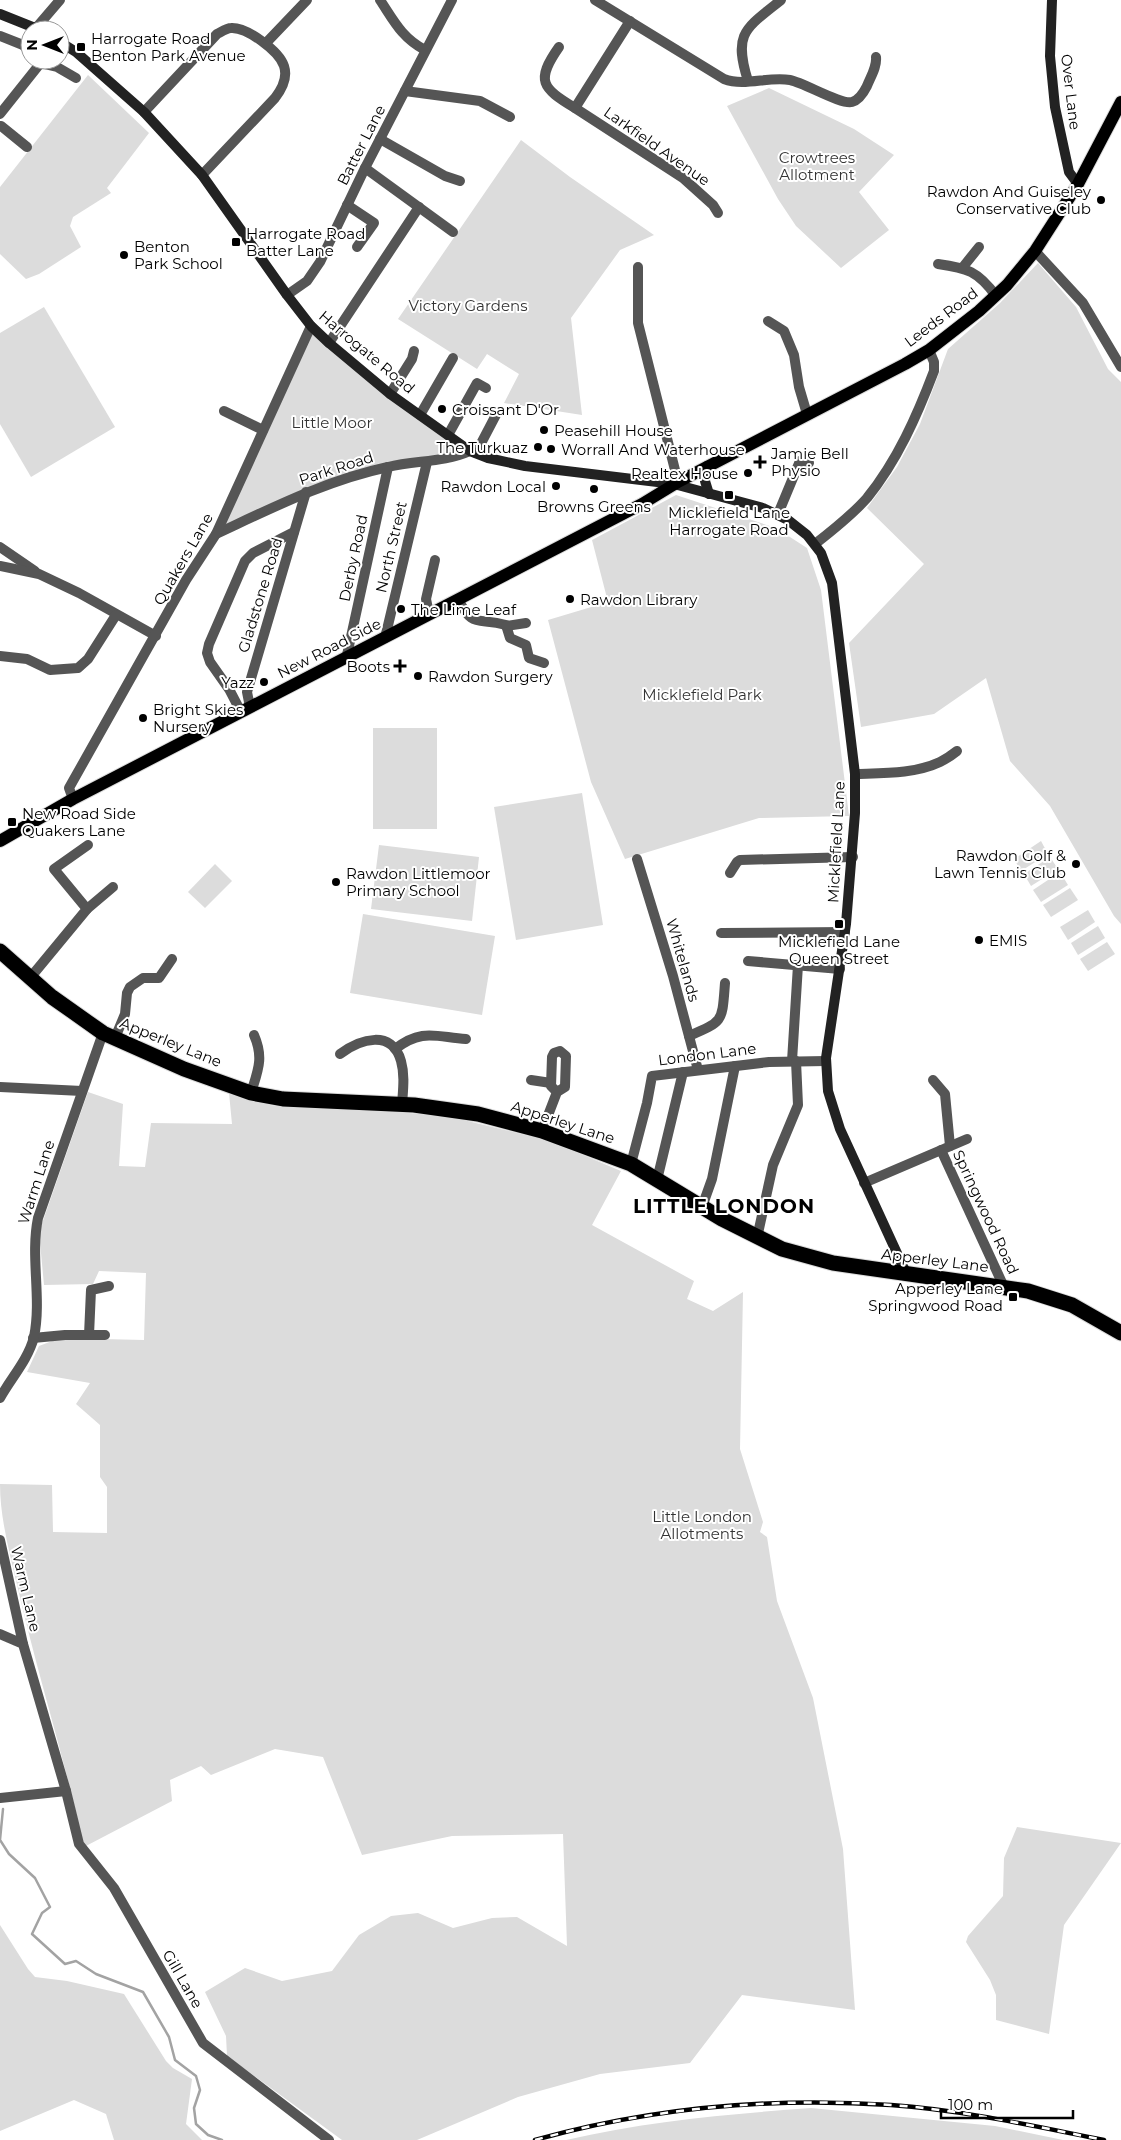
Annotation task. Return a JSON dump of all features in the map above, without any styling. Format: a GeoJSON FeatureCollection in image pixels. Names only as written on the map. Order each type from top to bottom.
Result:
{"type":"FeatureCollection","features":[{"type":"Feature","properties":{"kind":"highway","name":"Apperley Lane"},"geometry":{"type":"LineString","coordinates":[[0,951],[52,997],[109,1036],[184,1069],[251,1092],[283,1099],[402,1105],[478,1114],[542,1131],[631,1164],[757,1238],[806,1257],[925,1278],[1004,1287],[1028,1292],[1072,1305],[1121,1333]]}},
{"type":"Feature","properties":{"kind":"main road","name":"Over Lane"},"geometry":{"type":"LineString","coordinates":[[1052,0],[1050,56],[1055,108],[1069,172],[1078,184]]}},
{"type":"Feature","properties":{"kind":"main road"},"geometry":{"type":"LineString","coordinates":[[0,14],[20,22]]}},
{"type":"Feature","properties":{"kind":"main road","name":"Harrogate Road"},"geometry":{"type":"LineString","coordinates":[[70,48],[144,112],[202,175],[311,326],[329,344],[390,394],[473,452],[505,463],[676,483]]}},
{"type":"Feature","properties":{"kind":"main road","name":"Leeds Road"},"geometry":{"type":"LineString","coordinates":[[676,483],[929,350],[979,312],[996,296],[1035,251],[1078,184],[1121,102]]}},
{"type":"Feature","properties":{"kind":"main road"},"geometry":{"type":"LineString","coordinates":[[708,466],[705,481],[709,494]]}},
{"type":"Feature","properties":{"kind":"main road","name":"Micklefield Lane"},"geometry":{"type":"LineString","coordinates":[[676,483],[778,514],[798,526],[815,544],[832,582],[855,774],[853,857],[845,932],[826,1061],[828,1091],[833,1111],[906,1275]]}},
{"type":"Feature","properties":{"kind":"main road","name":"New Road Side"},"geometry":{"type":"LineString","coordinates":[[0,841],[72,798],[642,504],[676,483]]}},
{"type":"Feature","properties":{"kind":"main road","name":"Micklefield Lane"},"geometry":{"type":"LineString","coordinates":[[899,1257],[925,1278]]}},
{"type":"Feature","properties":{"kind":"street"},"geometry":{"type":"LineString","coordinates":[[45,20],[60,0]]}},
{"type":"Feature","properties":{"kind":"street"},"geometry":{"type":"LineString","coordinates":[[266,43],[307,0]]}},
{"type":"Feature","properties":{"kind":"street"},"geometry":{"type":"LineString","coordinates":[[380,0],[411,43],[425,50]]}},
{"type":"Feature","properties":{"kind":"street","name":"Batter Lane"},"geometry":{"type":"LineString","coordinates":[[287,295],[307,281],[320,262],[365,168],[452,0]]}},
{"type":"Feature","properties":{"kind":"street"},"geometry":{"type":"LineString","coordinates":[[595,0],[724,79],[734,83],[789,80],[813,88],[839,101],[852,102],[862,95],[877,64],[876,57]]}},
{"type":"Feature","properties":{"kind":"street"},"geometry":{"type":"LineString","coordinates":[[748,81],[740,50],[742,39],[746,30],[781,0]]}},
{"type":"Feature","properties":{"kind":"street"},"geometry":{"type":"LineString","coordinates":[[575,108],[630,21]]}},
{"type":"Feature","properties":{"kind":"street"},"geometry":{"type":"LineString","coordinates":[[144,112],[217,34],[230,28],[242,30],[266,43],[284,64],[286,76],[283,88],[202,175]]}},
{"type":"Feature","properties":{"kind":"street"},"geometry":{"type":"LineString","coordinates":[[0,36],[20,44]]}},
{"type":"Feature","properties":{"kind":"street","name":"Larkfield Avenue"},"geometry":{"type":"LineString","coordinates":[[559,47],[548,63],[544,76],[547,87],[554,95],[682,178],[713,205],[718,213]]}},
{"type":"Feature","properties":{"kind":"street"},"geometry":{"type":"LineString","coordinates":[[27,147],[1,127],[3,120],[0,114],[33,70]]}},
{"type":"Feature","properties":{"kind":"street"},"geometry":{"type":"LineString","coordinates":[[62,70],[76,78]]}},
{"type":"Feature","properties":{"kind":"street"},"geometry":{"type":"LineString","coordinates":[[405,92],[480,101],[510,117]]}},
{"type":"Feature","properties":{"kind":"street"},"geometry":{"type":"LineString","coordinates":[[380,139],[445,176],[460,181]]}},
{"type":"Feature","properties":{"kind":"street"},"geometry":{"type":"LineString","coordinates":[[365,168],[454,232]]}},
{"type":"Feature","properties":{"kind":"street"},"geometry":{"type":"LineString","coordinates":[[347,205],[374,222],[357,247]]}},
{"type":"Feature","properties":{"kind":"street"},"geometry":{"type":"LineString","coordinates":[[329,344],[419,207]]}},
{"type":"Feature","properties":{"kind":"street"},"geometry":{"type":"LineString","coordinates":[[963,268],[979,247]]}},
{"type":"Feature","properties":{"kind":"street"},"geometry":{"type":"LineString","coordinates":[[1035,251],[1083,303],[1121,367]]}},
{"type":"Feature","properties":{"kind":"street"},"geometry":{"type":"LineString","coordinates":[[938,264],[963,268],[984,280],[996,296]]}},
{"type":"Feature","properties":{"kind":"street"},"geometry":{"type":"LineString","coordinates":[[638,267],[638,323],[676,483]]}},
{"type":"Feature","properties":{"kind":"street"},"geometry":{"type":"LineString","coordinates":[[768,321],[784,331],[794,355],[799,387],[807,414]]}},
{"type":"Feature","properties":{"kind":"street","name":"Quakers Lane"},"geometry":{"type":"LineString","coordinates":[[72,798],[69,788],[186,580],[216,534],[311,326]]}},
{"type":"Feature","properties":{"kind":"street"},"geometry":{"type":"LineString","coordinates":[[815,544],[866,499],[890,464],[912,425],[934,371],[934,362],[929,350]]}},
{"type":"Feature","properties":{"kind":"street"},"geometry":{"type":"LineString","coordinates":[[390,394],[412,359],[414,351]]}},
{"type":"Feature","properties":{"kind":"street"},"geometry":{"type":"LineString","coordinates":[[420,415],[453,358]]}},
{"type":"Feature","properties":{"kind":"street"},"geometry":{"type":"LineString","coordinates":[[448,435],[476,383],[486,388]]}},
{"type":"Feature","properties":{"kind":"street"},"geometry":{"type":"LineString","coordinates":[[224,411],[263,430]]}},
{"type":"Feature","properties":{"kind":"street"},"geometry":{"type":"LineString","coordinates":[[473,452],[498,411]]}},
{"type":"Feature","properties":{"kind":"street","name":"Park Road"},"geometry":{"type":"LineString","coordinates":[[216,534],[306,492],[388,466],[454,458],[473,452]]}},
{"type":"Feature","properties":{"kind":"street"},"geometry":{"type":"LineString","coordinates":[[778,514],[800,461],[809,463]]}},
{"type":"Feature","properties":{"kind":"street","name":"North Street"},"geometry":{"type":"LineString","coordinates":[[385,638],[427,462]]}},
{"type":"Feature","properties":{"kind":"street","name":"Derby Road"},"geometry":{"type":"LineString","coordinates":[[347,655],[388,466]]}},
{"type":"Feature","properties":{"kind":"street","name":"Gladstone Road"},"geometry":{"type":"LineString","coordinates":[[246,709],[247,692],[306,492]]}},
{"type":"Feature","properties":{"kind":"street"},"geometry":{"type":"LineString","coordinates":[[246,709],[207,653],[209,644],[245,561],[253,553],[294,532]]}},
{"type":"Feature","properties":{"kind":"street"},"geometry":{"type":"LineString","coordinates":[[0,547],[40,574],[79,593],[156,636]]}},
{"type":"Feature","properties":{"kind":"street"},"geometry":{"type":"LineString","coordinates":[[429,614],[426,598],[435,560]]}},
{"type":"Feature","properties":{"kind":"street"},"geometry":{"type":"LineString","coordinates":[[0,566],[40,574]]}},
{"type":"Feature","properties":{"kind":"street"},"geometry":{"type":"LineString","coordinates":[[458,598],[466,615],[474,620],[491,621],[506,626],[526,623]]}},
{"type":"Feature","properties":{"kind":"street"},"geometry":{"type":"LineString","coordinates":[[0,656],[27,659],[50,670],[78,668],[88,659],[116,615]]}},
{"type":"Feature","properties":{"kind":"street"},"geometry":{"type":"LineString","coordinates":[[506,626],[510,638],[526,645],[529,658],[544,664]]}},
{"type":"Feature","properties":{"kind":"street"},"geometry":{"type":"LineString","coordinates":[[855,774],[904,771],[924,767],[941,762],[957,751]]}},
{"type":"Feature","properties":{"kind":"street"},"geometry":{"type":"LineString","coordinates":[[87,909],[54,869],[88,845]]}},
{"type":"Feature","properties":{"kind":"street"},"geometry":{"type":"LineString","coordinates":[[730,873],[740,860],[853,857]]}},
{"type":"Feature","properties":{"kind":"street","name":"Whitelands"},"geometry":{"type":"LineString","coordinates":[[637,859],[698,1070]]}},
{"type":"Feature","properties":{"kind":"street"},"geometry":{"type":"LineString","coordinates":[[30,978],[87,909],[113,887]]}},
{"type":"Feature","properties":{"kind":"street"},"geometry":{"type":"LineString","coordinates":[[721,933],[845,932]]}},
{"type":"Feature","properties":{"kind":"street","name":"Warm Lane"},"geometry":{"type":"LineString","coordinates":[[0,1398],[20,1366],[33,1338],[37,1280],[34,1235],[38,1218],[82,1091],[109,1036],[126,1014],[127,994],[130,987],[143,978],[159,978],[172,959]]}},
{"type":"Feature","properties":{"kind":"street"},"geometry":{"type":"LineString","coordinates":[[748,961],[840,969]]}},
{"type":"Feature","properties":{"kind":"street"},"geometry":{"type":"LineString","coordinates":[[757,1238],[773,1165],[798,1105],[794,1061],[798,965]]}},
{"type":"Feature","properties":{"kind":"street"},"geometry":{"type":"LineString","coordinates":[[689,1036],[715,1024],[723,1012],[725,983]]}},
{"type":"Feature","properties":{"kind":"street"},"geometry":{"type":"LineString","coordinates":[[395,1049],[408,1040],[430,1034],[445,1038],[466,1039]]}},
{"type":"Feature","properties":{"kind":"street"},"geometry":{"type":"LineString","coordinates":[[251,1092],[261,1056],[260,1047],[254,1035]]}},
{"type":"Feature","properties":{"kind":"street"},"geometry":{"type":"LineString","coordinates":[[340,1054],[356,1043],[367,1040],[386,1042],[395,1049],[401,1061],[403,1077],[402,1105]]}},
{"type":"Feature","properties":{"kind":"street"},"geometry":{"type":"LineString","coordinates":[[542,1131],[557,1092],[565,1086],[566,1056],[562,1051],[557,1052],[552,1057],[551,1083],[552,1089],[557,1092]]}},
{"type":"Feature","properties":{"kind":"street","name":"London Lane"},"geometry":{"type":"LineString","coordinates":[[631,1164],[652,1076],[735,1066],[794,1061],[826,1061]]}},
{"type":"Feature","properties":{"kind":"street"},"geometry":{"type":"LineString","coordinates":[[702,1207],[712,1178],[735,1066]]}},
{"type":"Feature","properties":{"kind":"street"},"geometry":{"type":"LineString","coordinates":[[657,1180],[683,1072]]}},
{"type":"Feature","properties":{"kind":"street"},"geometry":{"type":"LineString","coordinates":[[531,1080],[551,1083]]}},
{"type":"Feature","properties":{"kind":"street"},"geometry":{"type":"LineString","coordinates":[[933,1080],[945,1094],[946,1148]]}},
{"type":"Feature","properties":{"kind":"street"},"geometry":{"type":"LineString","coordinates":[[0,1087],[82,1091]]}},
{"type":"Feature","properties":{"kind":"street","name":"Springwood Road"},"geometry":{"type":"LineString","coordinates":[[864,1183],[967,1139]]}},
{"type":"Feature","properties":{"kind":"street","name":"Springwood Road"},"geometry":{"type":"LineString","coordinates":[[946,1148],[1004,1287]]}},
{"type":"Feature","properties":{"kind":"street"},"geometry":{"type":"LineString","coordinates":[[89,1335],[91,1290],[110,1286]]}},
{"type":"Feature","properties":{"kind":"street"},"geometry":{"type":"LineString","coordinates":[[33,1338],[105,1335]]}},
{"type":"Feature","properties":{"kind":"street","name":"Warm Lane"},"geometry":{"type":"LineString","coordinates":[[0,1540],[24,1644]]}},
{"type":"Feature","properties":{"kind":"street"},"geometry":{"type":"LineString","coordinates":[[0,1634],[24,1644]]}},
{"type":"Feature","properties":{"kind":"street","name":"Gill Lane"},"geometry":{"type":"LineString","coordinates":[[24,1644],[66,1791],[79,1844],[114,1888],[203,2043],[329,2140]]}},
{"type":"Feature","properties":{"kind":"street"},"geometry":{"type":"LineString","coordinates":[[0,1798],[66,1791]]}},
{"type":"Feature","properties":{"kind":"green space"},"geometry":{"type":"Polygon","coordinates":[[[88,75],[149,133],[107,188],[111,193],[73,217],[70,226],[81,247],[39,274],[26,279],[0,254],[0,187],[88,75]]]}},
{"type":"Feature","properties":{"kind":"green space","name":"Crowtrees Allotment"},"geometry":{"type":"Polygon","coordinates":[[[769,88],[854,129],[894,155],[859,192],[889,230],[841,268],[796,226],[778,199],[727,106],[769,88]]]}},
{"type":"Feature","properties":{"kind":"green space","name":"Victory Gardens"},"geometry":{"type":"Polygon","coordinates":[[[521,140],[570,177],[654,235],[620,250],[571,318],[582,415],[504,403],[519,374],[487,354],[477,369],[398,319],[521,140]]]}},
{"type":"Feature","properties":{"kind":"green space"},"geometry":{"type":"Polygon","coordinates":[[[1038,263],[1076,307],[1108,369],[1121,382],[1121,924],[1114,916],[1050,806],[1010,761],[986,678],[934,714],[861,727],[849,643],[924,564],[867,508],[897,467],[920,424],[948,349],[1000,303],[1038,263]]]}},
{"type":"Feature","properties":{"kind":"green space"},"geometry":{"type":"Polygon","coordinates":[[[44,307],[115,427],[31,477],[0,424],[0,333],[44,307]]]}},
{"type":"Feature","properties":{"kind":"green space","name":"Little Moor"},"geometry":{"type":"Polygon","coordinates":[[[311,326],[470,451],[306,492],[216,534],[311,326]]]}},
{"type":"Feature","properties":{"kind":"green space","name":"Micklefield Park"},"geometry":{"type":"Polygon","coordinates":[[[676,495],[776,528],[807,548],[821,590],[849,816],[759,818],[625,859],[591,782],[548,620],[608,602],[592,540],[676,495]]]}},
{"type":"Feature","properties":{"kind":"green space"},"geometry":{"type":"Polygon","coordinates":[[[373,728],[437,728],[437,829],[373,829],[373,728]]]}},
{"type":"Feature","properties":{"kind":"green space"},"geometry":{"type":"Polygon","coordinates":[[[582,793],[603,925],[516,940],[494,807],[582,793]]]}},
{"type":"Feature","properties":{"kind":"green space"},"geometry":{"type":"Polygon","coordinates":[[[1041,841],[1048,854],[1021,871],[1014,859],[1041,841]]]}},
{"type":"Feature","properties":{"kind":"green space"},"geometry":{"type":"Polygon","coordinates":[[[379,845],[479,857],[472,921],[371,909],[379,845]]]}},
{"type":"Feature","properties":{"kind":"green space"},"geometry":{"type":"Polygon","coordinates":[[[1050,857],[1058,869],[1031,886],[1024,874],[1050,857]]]}},
{"type":"Feature","properties":{"kind":"green space"},"geometry":{"type":"Polygon","coordinates":[[[215,864],[232,881],[205,908],[188,892],[215,864]]]}},
{"type":"Feature","properties":{"kind":"green space"},"geometry":{"type":"Polygon","coordinates":[[[1060,872],[1068,885],[1041,902],[1033,890],[1060,872]]]}},
{"type":"Feature","properties":{"kind":"green space"},"geometry":{"type":"Polygon","coordinates":[[[1070,888],[1078,900],[1051,917],[1043,905],[1070,888]]]}},
{"type":"Feature","properties":{"kind":"green space"},"geometry":{"type":"Polygon","coordinates":[[[1088,910],[1095,922],[1068,940],[1060,927],[1088,910]]]}},
{"type":"Feature","properties":{"kind":"green space"},"geometry":{"type":"Polygon","coordinates":[[[363,914],[495,936],[482,1015],[350,993],[363,914]]]}},
{"type":"Feature","properties":{"kind":"green space"},"geometry":{"type":"Polygon","coordinates":[[[1098,926],[1105,938],[1078,955],[1071,943],[1098,926]]]}},
{"type":"Feature","properties":{"kind":"green space"},"geometry":{"type":"Polygon","coordinates":[[[1107,942],[1115,954],[1088,971],[1080,959],[1107,942]]]}},
{"type":"Feature","properties":{"kind":"green space","name":"Little London Allotments"},"geometry":{"type":"Polygon","coordinates":[[[88,1092],[123,1104],[119,1166],[145,1167],[151,1123],[232,1124],[229,1093],[274,1106],[345,1107],[451,1117],[550,1141],[621,1171],[592,1225],[694,1281],[687,1299],[713,1311],[743,1292],[740,1449],[763,1522],[760,1532],[767,1537],[777,1601],[813,1698],[843,1849],[855,2010],[742,1995],[690,2063],[600,2074],[518,2097],[417,2140],[342,2140],[227,2056],[226,2036],[205,1992],[245,1968],[282,1981],[332,1971],[359,1935],[391,1916],[418,1913],[453,1928],[492,1918],[517,1917],[567,1946],[563,1834],[452,1836],[362,1855],[323,1757],[275,1749],[211,1775],[201,1766],[170,1780],[172,1801],[84,1847],[12,1563],[0,1497],[0,1484],[52,1485],[53,1532],[107,1533],[107,1487],[100,1477],[100,1425],[76,1404],[90,1383],[27,1372],[39,1346],[60,1338],[144,1340],[146,1273],[99,1271],[93,1284],[44,1285],[39,1232],[88,1092]]]}},
{"type":"Feature","properties":{"kind":"green space"},"geometry":{"type":"Polygon","coordinates":[[[1017,1827],[1121,1843],[1064,1925],[1049,2034],[996,2020],[996,1995],[990,1980],[966,1942],[968,1936],[1003,1896],[1004,1858],[1017,1827]]]}},
{"type":"Feature","properties":{"kind":"green space"},"geometry":{"type":"Polygon","coordinates":[[[0,1925],[35,1977],[67,1981],[124,1994],[166,2061],[173,2068],[192,2079],[186,2124],[202,2140],[114,2140],[106,2114],[74,2100],[0,2131],[0,1925]]]}},
{"type":"Feature","properties":{"kind":"green space"},"geometry":{"type":"Polygon","coordinates":[[[811,2108],[995,2126],[1063,2140],[566,2140],[657,2123],[811,2108]]]}},
{"type":"Feature","properties":{"kind":"waterway"},"geometry":{"type":"LineString","coordinates":[[3,1809],[0,1840],[9,1854],[35,1878],[50,1907],[42,1913],[32,1934],[65,1964],[76,1961],[96,1974],[143,1992],[169,2037],[175,2060],[196,2076],[200,2090],[194,2108],[196,2124],[208,2135],[222,2140]]}},
{"type":"Feature","properties":{"kind":"railway"},"geometry":{"type":"LineString","coordinates":[[535,2140],[578,2129],[667,2113],[756,2104],[801,2103],[846,2103],[918,2107],[998,2119],[1104,2140]]}},
{"type":"Feature","properties":{"kind":"place","name":"Harrogate Road Benton Park Avenue"},"geometry":{"type":"Point","coordinates":[81,47]}},
{"type":"Feature","properties":{"kind":"place","name":"Rawdon And Guiseley Conservative Club"},"geometry":{"type":"Point","coordinates":[1101,200]}},
{"type":"Feature","properties":{"kind":"place","name":"Harrogate Road Batter Lane"},"geometry":{"type":"Point","coordinates":[236,242]}},
{"type":"Feature","properties":{"kind":"place","name":"Benton Park School"},"geometry":{"type":"Point","coordinates":[124,255]}},
{"type":"Feature","properties":{"kind":"place","name":"Croissant D'Or"},"geometry":{"type":"Point","coordinates":[442,409]}},
{"type":"Feature","properties":{"kind":"place","name":"Peasehill House"},"geometry":{"type":"Point","coordinates":[544,430]}},
{"type":"Feature","properties":{"kind":"place","name":"The Turkuaz"},"geometry":{"type":"Point","coordinates":[538,447]}},
{"type":"Feature","properties":{"kind":"place","name":"Worrall And Waterhouse"},"geometry":{"type":"Point","coordinates":[551,449]}},
{"type":"Feature","properties":{"kind":"place","name":"Jamie Bell Physio"},"geometry":{"type":"Point","coordinates":[760,462]}},
{"type":"Feature","properties":{"kind":"place","name":"Realtex House"},"geometry":{"type":"Point","coordinates":[748,473]}},
{"type":"Feature","properties":{"kind":"place","name":"Rawdon Local"},"geometry":{"type":"Point","coordinates":[556,486]}},
{"type":"Feature","properties":{"kind":"place","name":"Browns Greens"},"geometry":{"type":"Point","coordinates":[594,489]}},
{"type":"Feature","properties":{"kind":"place","name":"Micklefield Lane Harrogate Road"},"geometry":{"type":"Point","coordinates":[729,495]}},
{"type":"Feature","properties":{"kind":"place","name":"Rawdon Library"},"geometry":{"type":"Point","coordinates":[570,599]}},
{"type":"Feature","properties":{"kind":"place","name":"The Lime Leaf"},"geometry":{"type":"Point","coordinates":[401,609]}},
{"type":"Feature","properties":{"kind":"place","name":"Boots"},"geometry":{"type":"Point","coordinates":[400,666]}},
{"type":"Feature","properties":{"kind":"place","name":"Rawdon Surgery"},"geometry":{"type":"Point","coordinates":[418,676]}},
{"type":"Feature","properties":{"kind":"place","name":"Yazz"},"geometry":{"type":"Point","coordinates":[264,682]}},
{"type":"Feature","properties":{"kind":"place","name":"Bright Skies Nursery"},"geometry":{"type":"Point","coordinates":[143,718]}},
{"type":"Feature","properties":{"kind":"place","name":"New Road Side Quakers Lane"},"geometry":{"type":"Point","coordinates":[12,822]}},
{"type":"Feature","properties":{"kind":"place","name":"Rawdon Golf & Lawn Tennis Club"},"geometry":{"type":"Point","coordinates":[1076,864]}},
{"type":"Feature","properties":{"kind":"place","name":"Rawdon Littlemoor Primary School"},"geometry":{"type":"Point","coordinates":[336,882]}},
{"type":"Feature","properties":{"kind":"place","name":"Micklefield Lane Queen Street"},"geometry":{"type":"Point","coordinates":[839,924]}},
{"type":"Feature","properties":{"kind":"place","name":"EMIS"},"geometry":{"type":"Point","coordinates":[979,940]}},
{"type":"Feature","properties":{"kind":"place","name":"Apperley Lane Springwood Road"},"geometry":{"type":"Point","coordinates":[1013,1297]}},
{"type":"Feature","properties":{"kind":"district","name":"LITTLE LONDON"},"geometry":{"type":"Point","coordinates":[724,1206]}}]}
